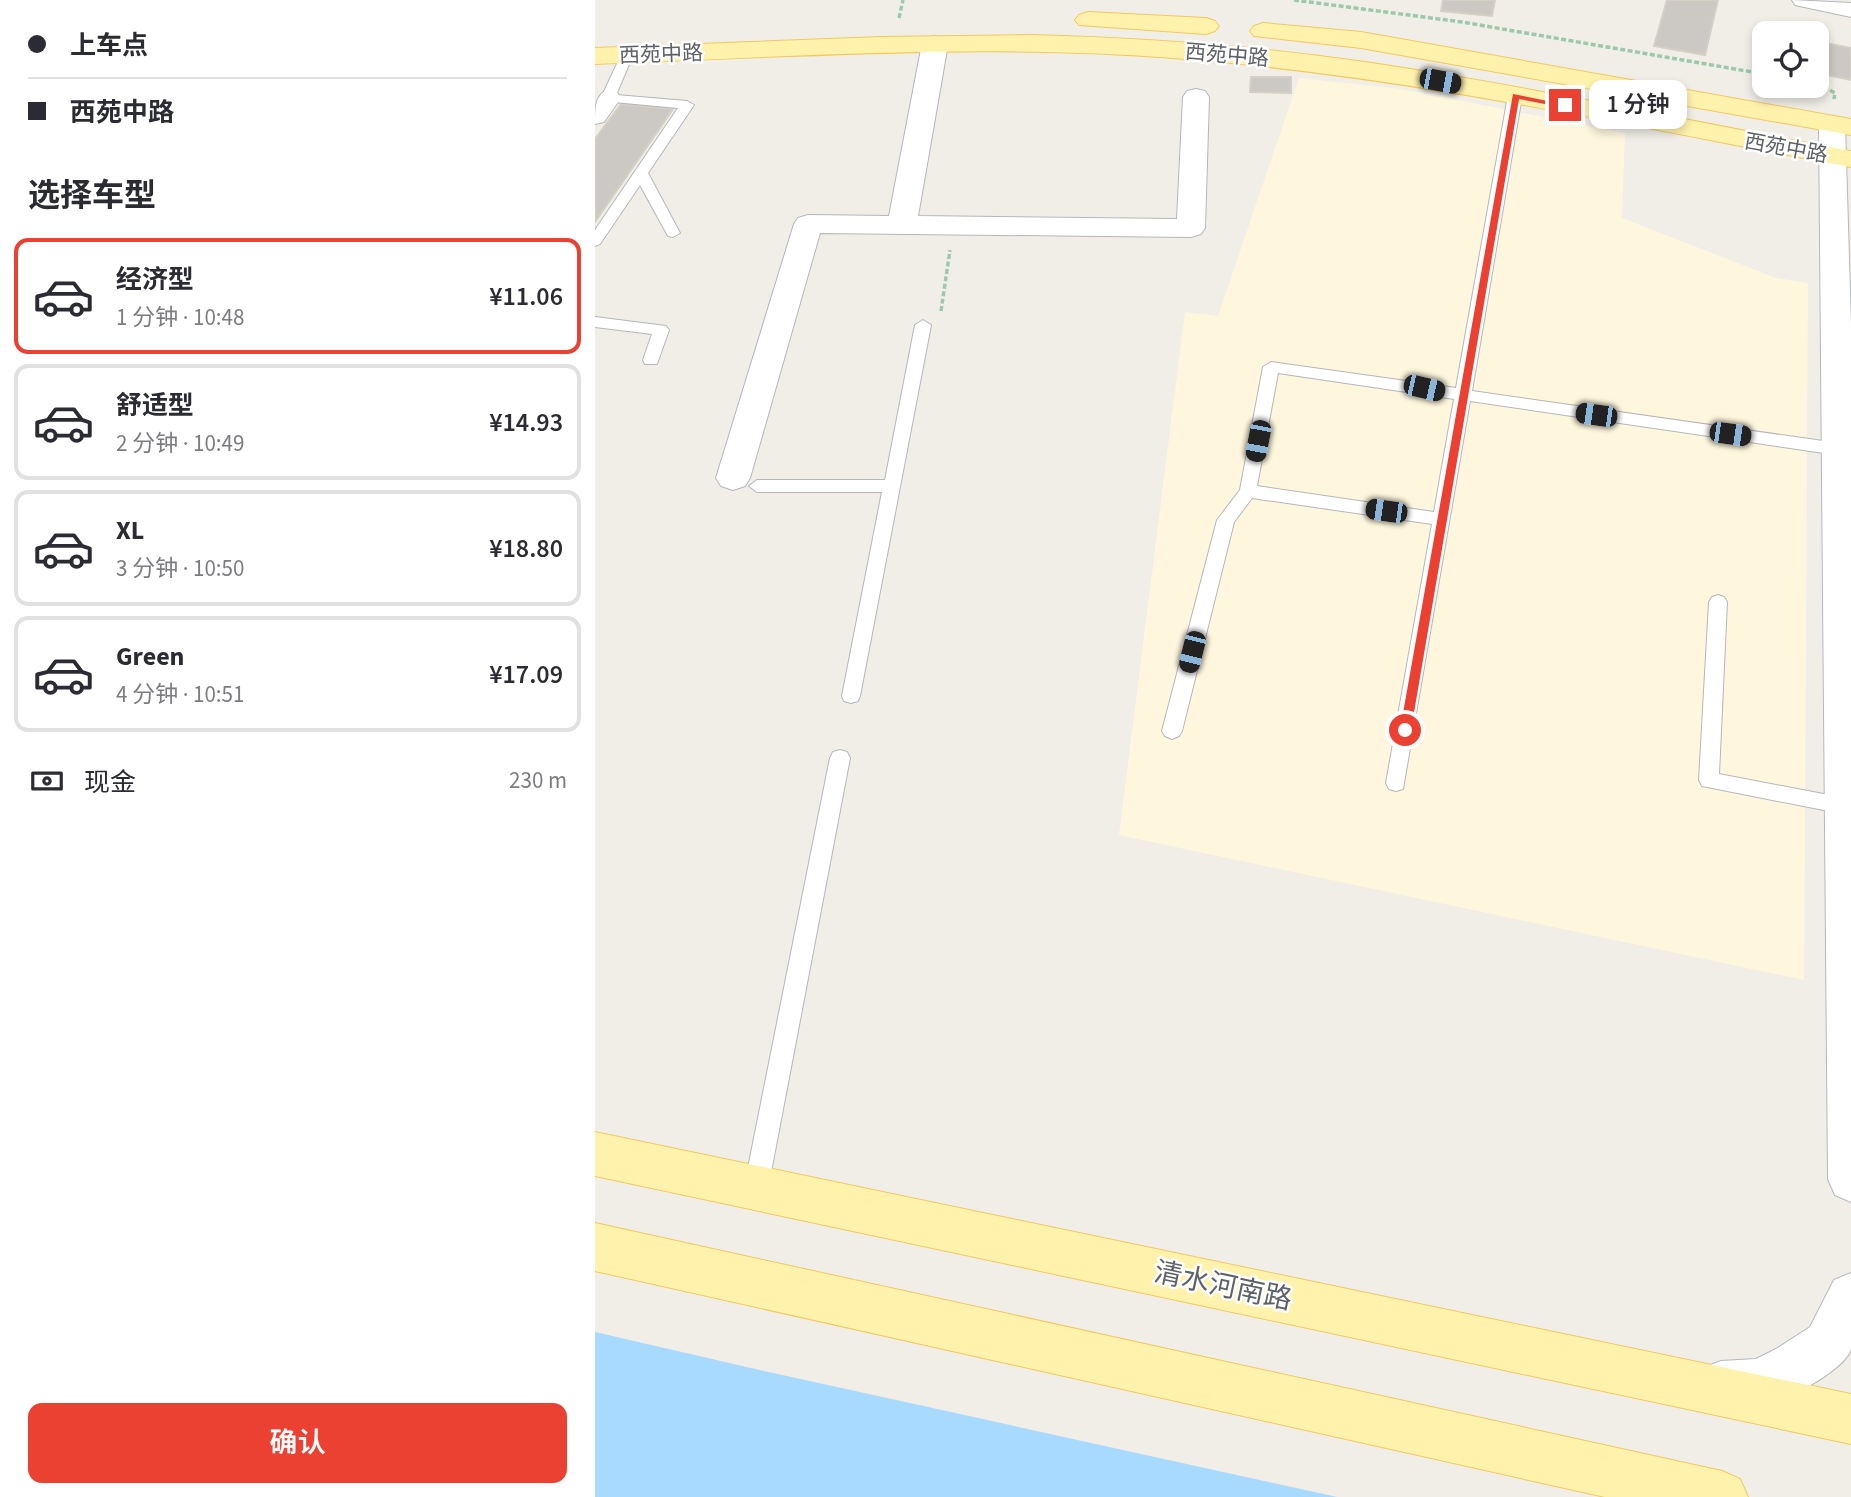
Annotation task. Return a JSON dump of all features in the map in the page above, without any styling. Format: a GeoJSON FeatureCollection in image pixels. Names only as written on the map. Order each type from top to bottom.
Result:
{"type":"FeatureCollection","features":[{"type":"Feature","properties":{"kind":"main road","name":"西苑中路"},"geometry":{"type":"LineString","coordinates":[[901,10],[1145,21],[1361,40],[1841,141]]}},
{"type":"Feature","properties":{"kind":"main road","name":"西苑中路"},"geometry":{"type":"LineString","coordinates":[[595,56],[935,44],[1093,45],[1201,52],[1304,61],[1415,76],[1515,96],[1841,141]]}},
{"type":"Feature","properties":{"kind":"main road","name":"清水河南路"},"geometry":{"type":"LineString","coordinates":[[595,1154],[1851,1419]]}},
{"type":"Feature","properties":{"kind":"main road"},"geometry":{"type":"LineString","coordinates":[[595,1247],[1722,1497]]}},
{"type":"Feature","properties":{"kind":"street"},"geometry":{"type":"LineString","coordinates":[[1804,0],[1851,10]]}},
{"type":"Feature","properties":{"kind":"street"},"geometry":{"type":"LineString","coordinates":[[902,225],[935,44]]}},
{"type":"Feature","properties":{"kind":"street"},"geometry":{"type":"LineString","coordinates":[[745,482],[808,224],[1191,228],[1196,97]]}},
{"type":"Feature","properties":{"kind":"street"},"geometry":{"type":"LineString","coordinates":[[1841,141],[1837,449],[1851,1179]]}},
{"type":"Feature","properties":{"kind":"street"},"geometry":{"type":"LineString","coordinates":[[1703,1388],[1758,1384],[1794,1367],[1827,1344],[1851,1297]]}},
{"type":"Feature","properties":{"kind":"lane"},"geometry":{"type":"LineString","coordinates":[[595,241],[687,105],[602,107],[627,55]]}},
{"type":"Feature","properties":{"kind":"lane"},"geometry":{"type":"LineString","coordinates":[[1397,783],[1515,96]]}},
{"type":"Feature","properties":{"kind":"lane"},"geometry":{"type":"LineString","coordinates":[[641,173],[673,233]]}},
{"type":"Feature","properties":{"kind":"lane"},"geometry":{"type":"LineString","coordinates":[[595,322],[661,330],[651,360]]}},
{"type":"Feature","properties":{"kind":"lane"},"geometry":{"type":"LineString","coordinates":[[851,696],[923,325]]}},
{"type":"Feature","properties":{"kind":"lane"},"geometry":{"type":"LineString","coordinates":[[1172,732],[1226,520],[1248,491],[1271,367],[1406,384],[1462,397],[1837,449]]}},
{"type":"Feature","properties":{"kind":"lane"},"geometry":{"type":"LineString","coordinates":[[745,482],[892,486]]}},
{"type":"Feature","properties":{"kind":"lane"},"geometry":{"type":"LineString","coordinates":[[1248,491],[1441,519]]}},
{"type":"Feature","properties":{"kind":"lane"},"geometry":{"type":"LineString","coordinates":[[1718,602],[1709,780],[1844,806]]}},
{"type":"Feature","properties":{"kind":"lane"},"geometry":{"type":"LineString","coordinates":[[756,1188],[840,758]]}},
{"type":"Feature","properties":{"kind":"path"},"geometry":{"type":"LineString","coordinates":[[1294,0],[1462,22],[1752,72]]}},
{"type":"Feature","properties":{"kind":"path"},"geometry":{"type":"LineString","coordinates":[[923,325],[940,313],[955,225]]}},
{"type":"Feature","properties":{"kind":"shaded area"},"geometry":{"type":"Polygon","coordinates":[[[1299,78],[1401,89],[1625,133],[1622,218],[1776,278],[1808,283],[1804,980],[1119,835],[1185,312],[1218,316],[1299,78]]]}},
{"type":"Feature","properties":{"kind":"water"},"geometry":{"type":"Polygon","coordinates":[[[595,1332],[764,1371],[1337,1497],[595,1497],[595,1332]]]}},
{"type":"Feature","properties":{"kind":"building"},"geometry":{"type":"Polygon","coordinates":[[[1443,0],[1495,0],[1492,16],[1441,11],[1443,0]]]}},
{"type":"Feature","properties":{"kind":"building"},"geometry":{"type":"Polygon","coordinates":[[[1667,0],[1718,0],[1705,55],[1654,46],[1667,0]]]}},
{"type":"Feature","properties":{"kind":"building"},"geometry":{"type":"Polygon","coordinates":[[[1829,44],[1851,48],[1851,80],[1829,75],[1829,44]]]}},
{"type":"Feature","properties":{"kind":"building"},"geometry":{"type":"Polygon","coordinates":[[[1251,77],[1291,77],[1291,93],[1250,92],[1251,77]]]}},
{"type":"Feature","properties":{"kind":"building"},"geometry":{"type":"Polygon","coordinates":[[[621,104],[673,109],[595,222],[595,139],[621,104]]]}},
{"type":"Feature","properties":{"kind":"route"},"geometry":{"type":"LineString","coordinates":[[1405,730],[1515,96],[1565,105]]}}]}
